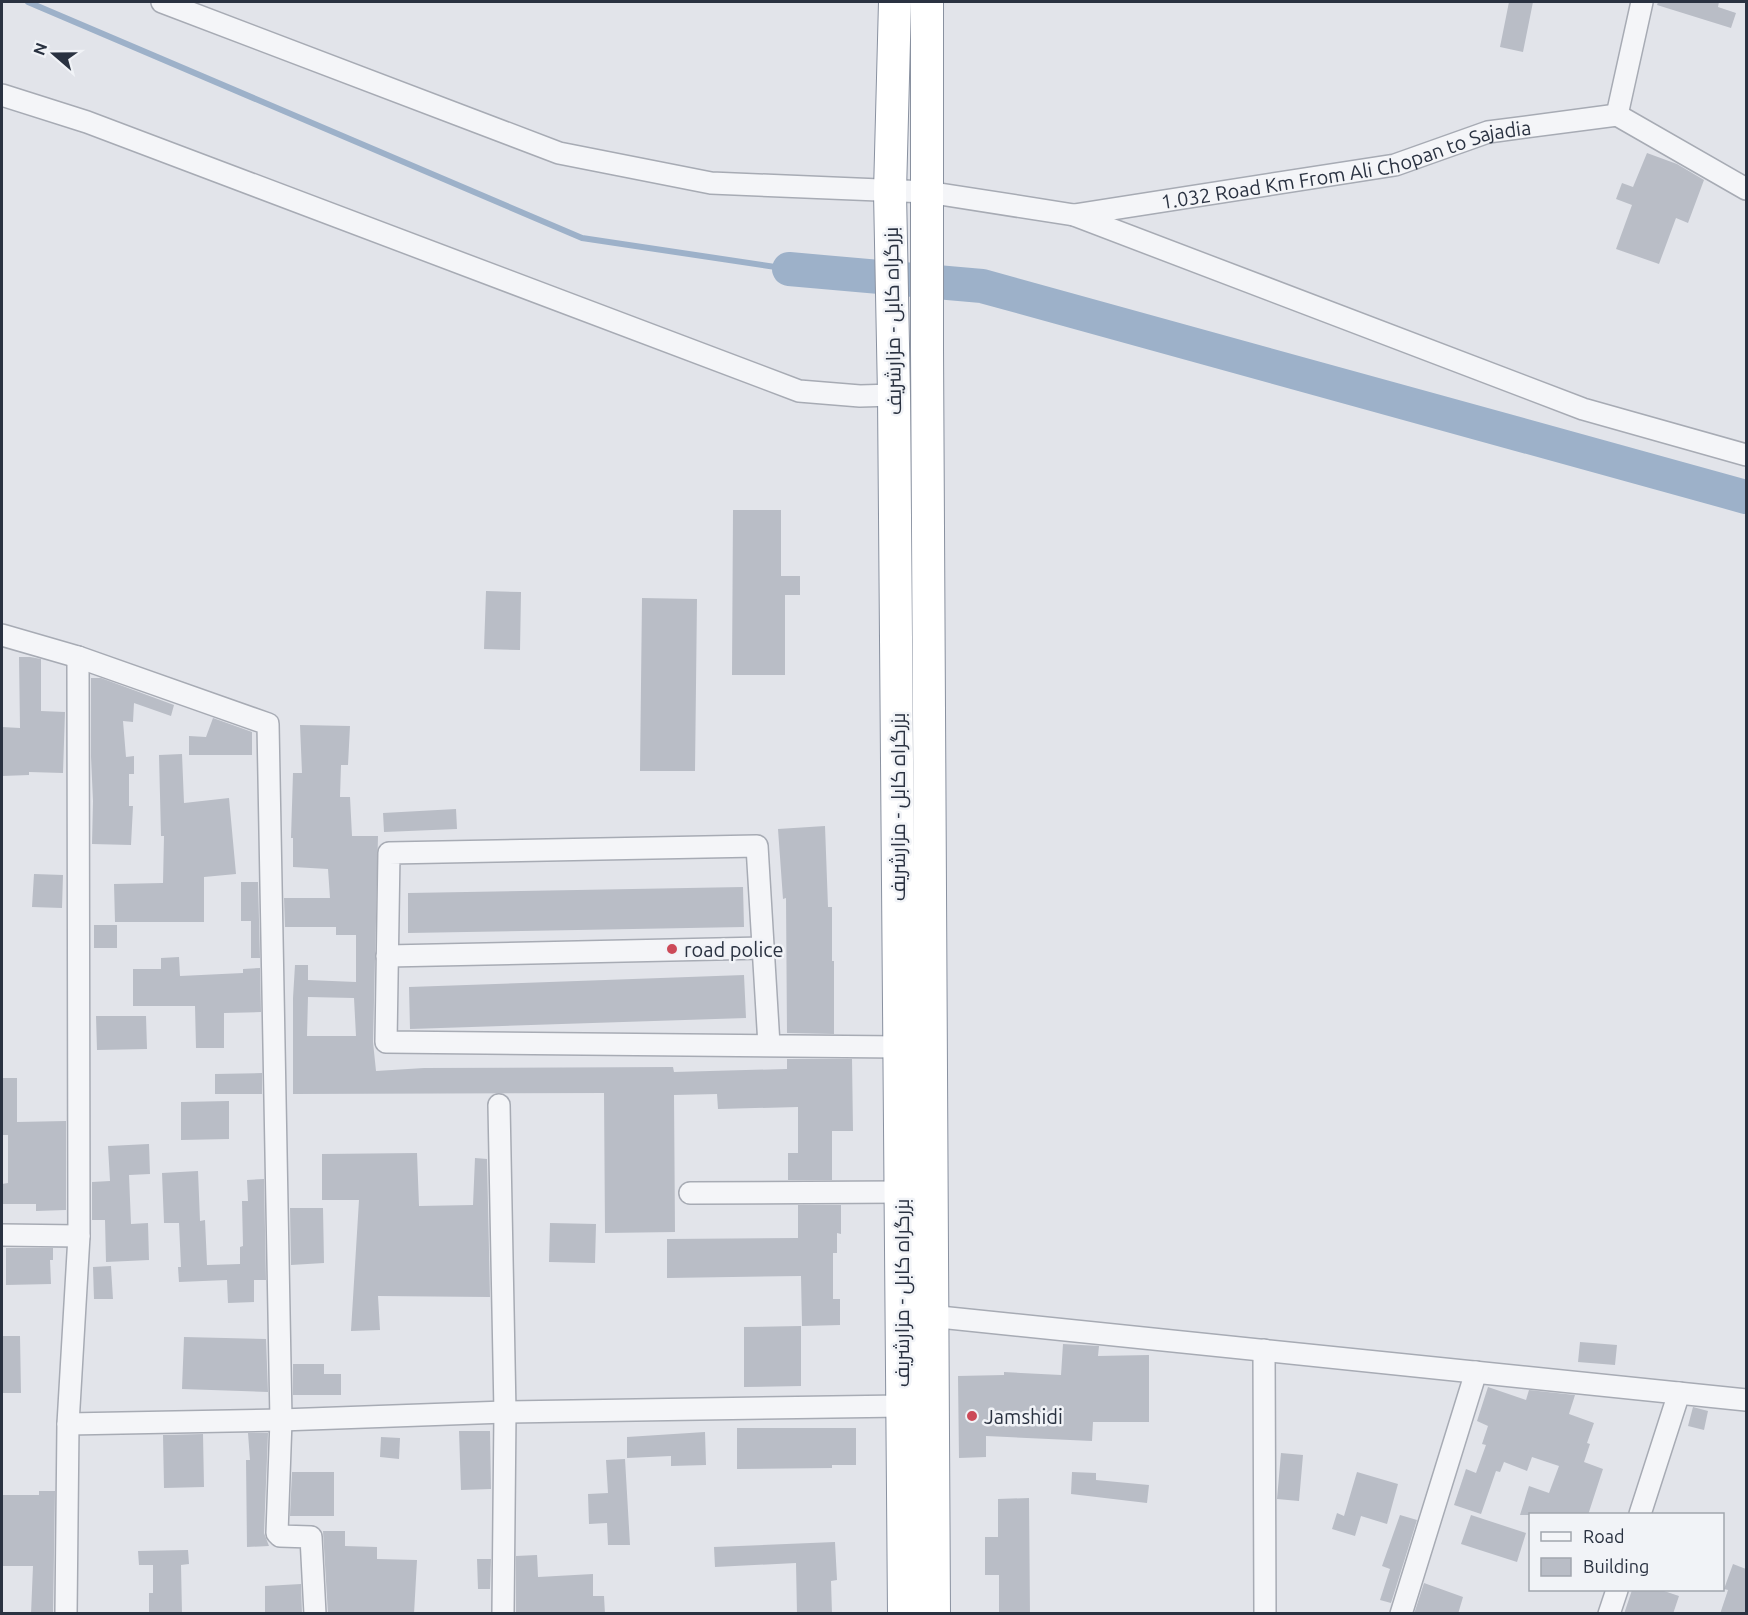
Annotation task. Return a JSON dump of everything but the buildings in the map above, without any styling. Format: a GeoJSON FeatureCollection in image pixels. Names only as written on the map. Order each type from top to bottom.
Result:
{"type":"FeatureCollection","features":[{"type":"Feature","properties":{"kind":"highway","name":"بزرگراه کابل - مزارشریف"},"geometry":{"type":"LineString","coordinates":[[895,2],[890,201],[894,395],[904,1614]]}},
{"type":"Feature","properties":{"kind":"highway","name":"بزرگراه کابل - مزارشریف"},"geometry":{"type":"LineString","coordinates":[[927,2],[934,1614]]}},
{"type":"Feature","properties":{"kind":"street","name":"1.032 Road Km From Ali Chopan to Sajadia"},"geometry":{"type":"LineString","coordinates":[[162,2],[559,153],[711,183],[890,201],[927,200],[1074,215],[1395,165],[1488,132],[1617,115]]}},
{"type":"Feature","properties":{"kind":"street"},"geometry":{"type":"LineString","coordinates":[[1642,2],[1617,115],[1746,189]]}},
{"type":"Feature","properties":{"kind":"street"},"geometry":{"type":"LineString","coordinates":[[2,95],[87,122],[799,391],[860,396],[894,395]]}},
{"type":"Feature","properties":{"kind":"street"},"geometry":{"type":"LineString","coordinates":[[1074,215],[1583,409],[1746,455]]}},
{"type":"Feature","properties":{"kind":"street"},"geometry":{"type":"LineString","coordinates":[[2,635],[78,657],[268,724],[281,1420],[277,1533],[280,1536],[311,1537],[315,1614]]}},
{"type":"Feature","properties":{"kind":"street"},"geometry":{"type":"LineString","coordinates":[[66,1614],[68,1424],[80,1236],[78,657]]}},
{"type":"Feature","properties":{"kind":"street"},"geometry":{"type":"LineString","coordinates":[[769,1045],[757,846],[389,853],[386,1042],[900,1047]]}},
{"type":"Feature","properties":{"kind":"street"},"geometry":{"type":"LineString","coordinates":[[387,956],[763,948]]}},
{"type":"Feature","properties":{"kind":"street"},"geometry":{"type":"LineString","coordinates":[[499,1105],[505,1412],[503,1614]]}},
{"type":"Feature","properties":{"kind":"street"},"geometry":{"type":"LineString","coordinates":[[690,1193],[901,1192]]}},
{"type":"Feature","properties":{"kind":"street"},"geometry":{"type":"LineString","coordinates":[[2,1235],[80,1236]]}},
{"type":"Feature","properties":{"kind":"street"},"geometry":{"type":"LineString","coordinates":[[902,1313],[1746,1400]]}},
{"type":"Feature","properties":{"kind":"street"},"geometry":{"type":"LineString","coordinates":[[1264,1350],[1265,1614]]}},
{"type":"Feature","properties":{"kind":"street"},"geometry":{"type":"LineString","coordinates":[[1401,1614],[1476,1372]]}},
{"type":"Feature","properties":{"kind":"street"},"geometry":{"type":"LineString","coordinates":[[1641,1513],[1679,1393]]}},
{"type":"Feature","properties":{"kind":"street"},"geometry":{"type":"LineString","coordinates":[[68,1424],[281,1420],[505,1412],[902,1406]]}},
{"type":"Feature","properties":{"kind":"street"},"geometry":{"type":"LineString","coordinates":[[1609,1614],[1617,1591]]}},
{"type":"Feature","properties":{"kind":"waterway"},"geometry":{"type":"LineString","coordinates":[[28,2],[582,238],[789,269]]}},
{"type":"Feature","properties":{"kind":"waterway"},"geometry":{"type":"LineString","coordinates":[[789,269],[982,286],[1746,497]]}},
{"type":"Feature","properties":{"kind":"place","name":"road police"},"geometry":{"type":"Point","coordinates":[672,949]}},
{"type":"Feature","properties":{"kind":"place","name":"Jamshidi"},"geometry":{"type":"Point","coordinates":[972,1416]}}]}
